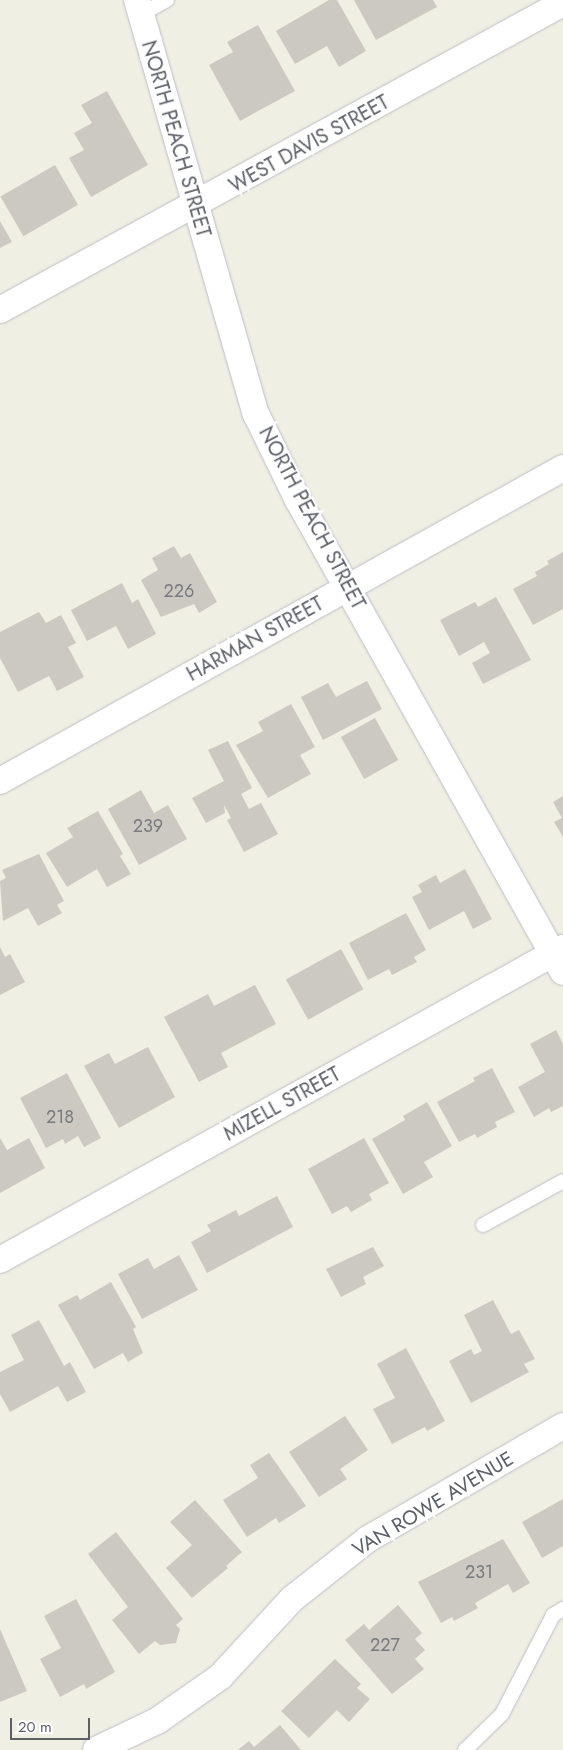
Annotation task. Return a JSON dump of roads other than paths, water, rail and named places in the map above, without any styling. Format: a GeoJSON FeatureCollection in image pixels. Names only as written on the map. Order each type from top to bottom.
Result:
{"type":"FeatureCollection","features":[{"type":"Feature","properties":{"kind":"street","name":"WEST DAVIS STREET"},"geometry":{"type":"LineString","coordinates":[[0,310],[196,206],[563,3]]}},
{"type":"Feature","properties":{"kind":"street","name":"NORTH PEACH STREET"},"geometry":{"type":"LineString","coordinates":[[138,7],[256,414],[298,500],[559,958]]}},
{"type":"Feature","properties":{"kind":"street","name":"HARMAN STREET"},"geometry":{"type":"LineString","coordinates":[[0,781],[563,468]]}},
{"type":"Feature","properties":{"kind":"street","name":"MIZELL STREET"},"geometry":{"type":"LineString","coordinates":[[0,1260],[559,958]]}},
{"type":"Feature","properties":{"kind":"street","name":"VAN ROWE AVENUE"},"geometry":{"type":"LineString","coordinates":[[96,1750],[158,1721],[220,1677],[292,1599],[368,1539],[563,1426]]}},
{"type":"Feature","properties":{"kind":"lane"},"geometry":{"type":"LineString","coordinates":[[138,7],[167,0]]}},
{"type":"Feature","properties":{"kind":"lane"},"geometry":{"type":"LineString","coordinates":[[483,1225],[563,1181]]}},
{"type":"Feature","properties":{"kind":"lane"},"geometry":{"type":"LineString","coordinates":[[466,1750],[502,1714],[553,1614],[563,1609]]}}]}
